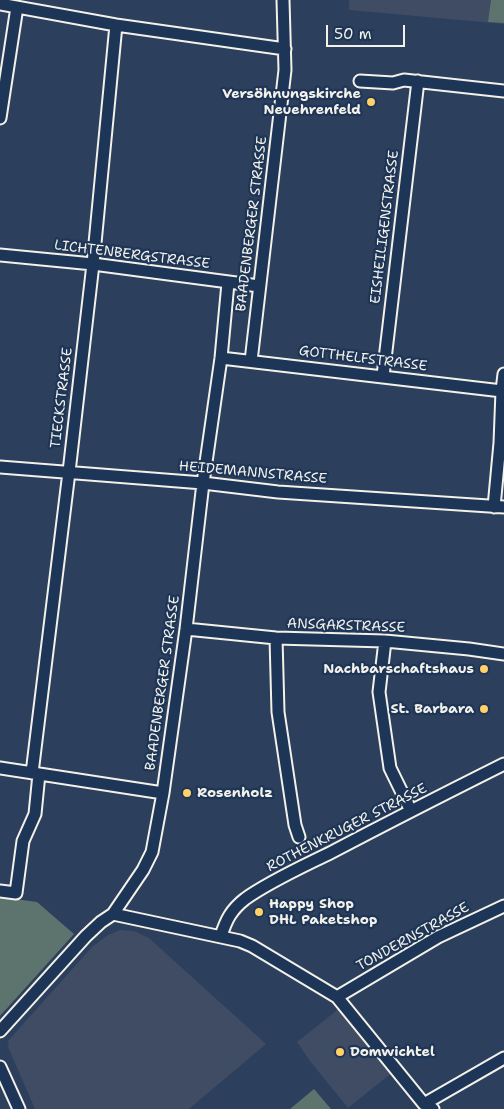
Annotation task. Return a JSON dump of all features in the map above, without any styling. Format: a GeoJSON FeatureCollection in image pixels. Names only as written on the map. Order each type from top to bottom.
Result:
{"type":"FeatureCollection","features":[{"type":"Feature","properties":{"kind":"street","name":"BAADENBERGER STRASSE"},"geometry":{"type":"LineString","coordinates":[[251,361],[285,70],[283,0]]}},
{"type":"Feature","properties":{"kind":"street"},"geometry":{"type":"LineString","coordinates":[[0,4],[116,25],[284,49]]}},
{"type":"Feature","properties":{"kind":"street"},"geometry":{"type":"LineString","coordinates":[[0,118],[6,41],[17,7]]}},
{"type":"Feature","properties":{"kind":"street","name":"TIECKSTRASSE"},"geometry":{"type":"LineString","coordinates":[[0,891],[16,892],[23,841],[35,814],[35,773],[93,264],[116,25]]}},
{"type":"Feature","properties":{"kind":"street"},"geometry":{"type":"LineString","coordinates":[[360,81],[393,83],[404,80],[504,91]]}},
{"type":"Feature","properties":{"kind":"street","name":"EISHEILIGENSTRASSE"},"geometry":{"type":"LineString","coordinates":[[382,376],[418,81]]}},
{"type":"Feature","properties":{"kind":"street","name":"LICHTENBERGSTRASSE"},"geometry":{"type":"LineString","coordinates":[[0,255],[93,264],[259,286]]}},
{"type":"Feature","properties":{"kind":"street","name":"BAADENBERGER STRASSE"},"geometry":{"type":"LineString","coordinates":[[0,1031],[86,936],[113,914],[143,870],[152,852],[163,792],[186,629],[203,483],[221,358],[228,282]]}},
{"type":"Feature","properties":{"kind":"street","name":"GOTTHELFSTRASSE"},"geometry":{"type":"LineString","coordinates":[[221,358],[502,390]]}},
{"type":"Feature","properties":{"kind":"street"},"geometry":{"type":"LineString","coordinates":[[499,507],[504,374]]}},
{"type":"Feature","properties":{"kind":"street","name":"HEIDEMANNSTRASSE"},"geometry":{"type":"LineString","coordinates":[[0,467],[203,483],[278,492],[499,507]]}},
{"type":"Feature","properties":{"kind":"street","name":"ANSGARSTRASSE"},"geometry":{"type":"LineString","coordinates":[[186,629],[276,638],[385,641],[504,654]]}},
{"type":"Feature","properties":{"kind":"street"},"geometry":{"type":"LineString","coordinates":[[276,638],[278,712],[295,825],[299,837]]}},
{"type":"Feature","properties":{"kind":"street"},"geometry":{"type":"LineString","coordinates":[[385,641],[379,692],[390,768],[411,811]]}},
{"type":"Feature","properties":{"kind":"street","name":"ROTHENKRUGER STRASSE"},"geometry":{"type":"LineString","coordinates":[[221,936],[226,920],[245,899],[309,857],[411,811],[504,764]]}},
{"type":"Feature","properties":{"kind":"street"},"geometry":{"type":"LineString","coordinates":[[0,768],[163,792]]}},
{"type":"Feature","properties":{"kind":"street","name":"TONDERNSTRASSE"},"geometry":{"type":"LineString","coordinates":[[337,997],[438,937],[504,906]]}},
{"type":"Feature","properties":{"kind":"street"},"geometry":{"type":"LineString","coordinates":[[113,914],[240,941],[252,946],[337,997],[429,1107],[504,1058]]}},
{"type":"Feature","properties":{"kind":"street"},"geometry":{"type":"LineString","coordinates":[[0,1067],[19,1109]]}},
{"type":"Feature","properties":{"kind":"shaded area"},"geometry":{"type":"Polygon","coordinates":[[[349,0],[504,0],[504,24],[349,10],[349,0]]]}},
{"type":"Feature","properties":{"kind":"shaded area"},"geometry":{"type":"Polygon","coordinates":[[[120,930],[134,931],[149,938],[266,1044],[189,1109],[35,1109],[7,1042],[92,947],[108,935],[120,930]]]}},
{"type":"Feature","properties":{"kind":"shaded area","name":"Domwichtel"},"geometry":{"type":"Polygon","coordinates":[[[341,1007],[393,1072],[348,1108],[297,1042],[341,1007]]]}},
{"type":"Feature","properties":{"kind":"green space"},"geometry":{"type":"Polygon","coordinates":[[[491,0],[504,0],[504,23],[488,22],[491,0]]]}},
{"type":"Feature","properties":{"kind":"green space"},"geometry":{"type":"Polygon","coordinates":[[[0,897],[37,902],[74,934],[0,1016],[0,897]]]}},
{"type":"Feature","properties":{"kind":"green space"},"geometry":{"type":"Polygon","coordinates":[[[314,1089],[331,1109],[290,1109],[314,1089]]]}},
{"type":"Feature","properties":{"kind":"tunnel"},"geometry":{"type":"LineString","coordinates":[[299,837],[307,851]]}},
{"type":"Feature","properties":{"kind":"place","name":"Versöhnungskirche Neuehrenfeld"},"geometry":{"type":"Point","coordinates":[371,102]}},
{"type":"Feature","properties":{"kind":"place","name":"Nachbarschaftshaus"},"geometry":{"type":"Point","coordinates":[484,669]}},
{"type":"Feature","properties":{"kind":"place","name":"St. Barbara"},"geometry":{"type":"Point","coordinates":[484,709]}},
{"type":"Feature","properties":{"kind":"place","name":"Rosenholz"},"geometry":{"type":"Point","coordinates":[187,793]}},
{"type":"Feature","properties":{"kind":"place","name":"Happy Shop DHL Paketshop"},"geometry":{"type":"Point","coordinates":[259,912]}},
{"type":"Feature","properties":{"kind":"place","name":"Domwichtel"},"geometry":{"type":"Point","coordinates":[340,1052]}}]}
